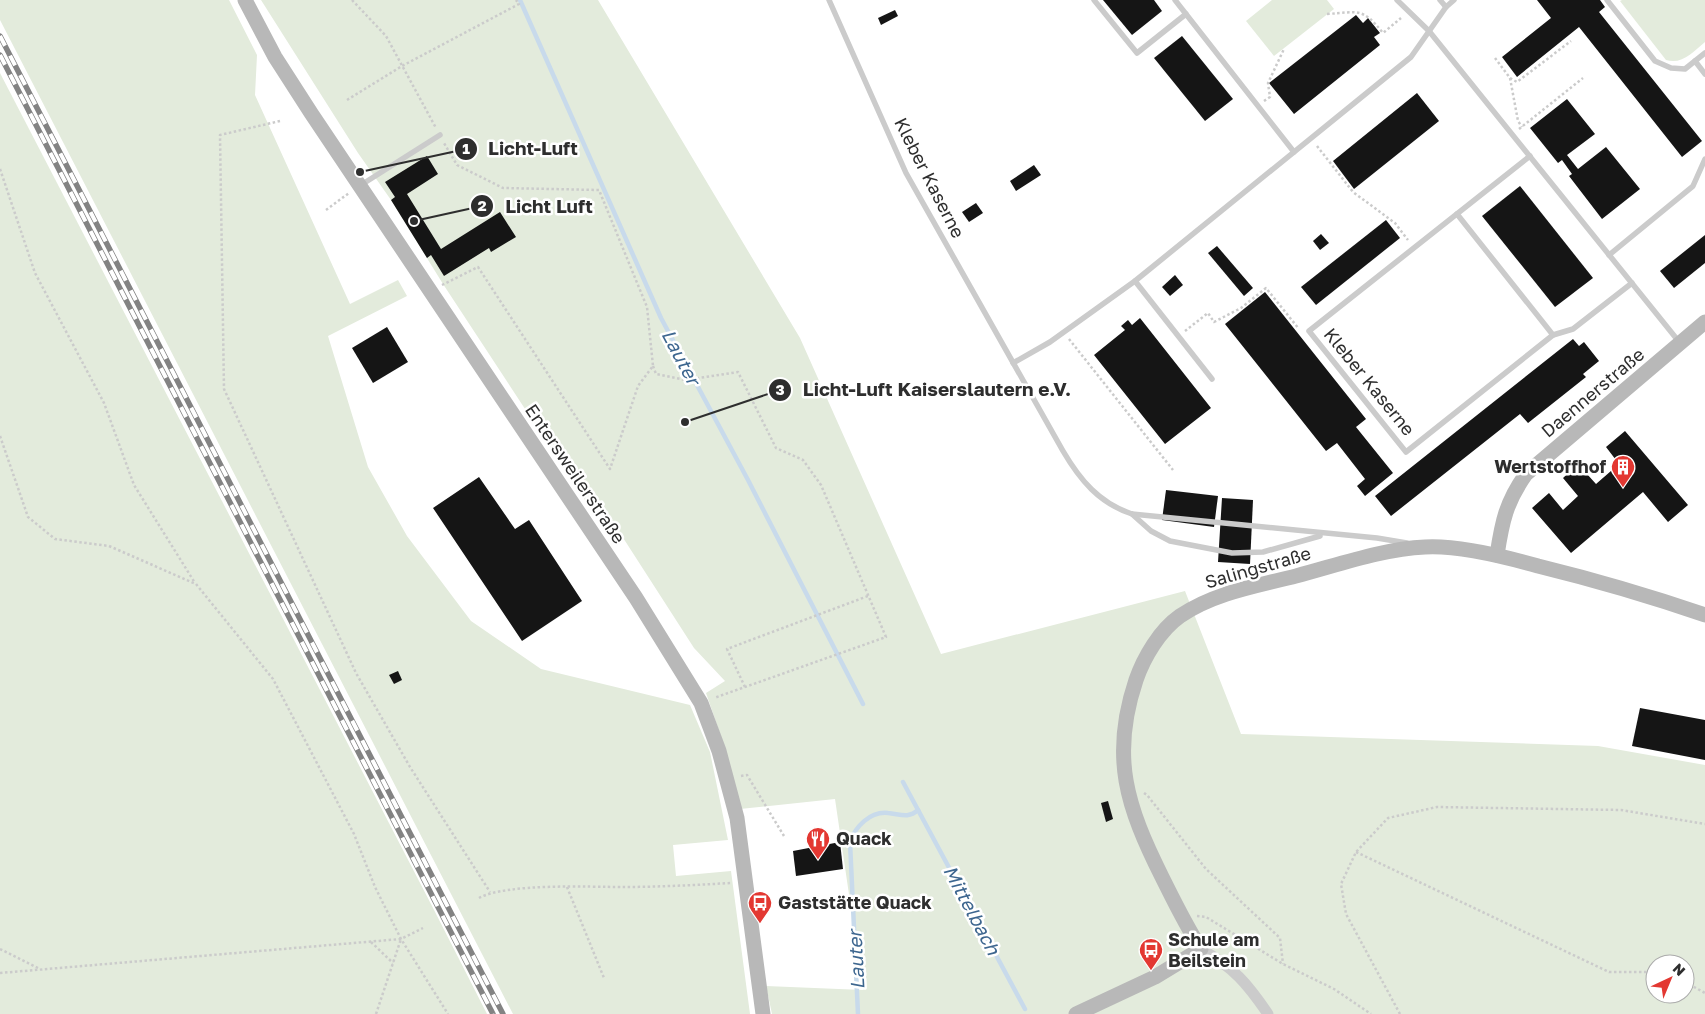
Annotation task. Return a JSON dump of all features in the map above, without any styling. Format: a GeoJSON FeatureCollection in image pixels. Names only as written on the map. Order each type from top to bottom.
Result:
{"type":"FeatureCollection","features":[{"type":"Feature","properties":{"kind":"street","name":"Entersweilerstraße"},"geometry":{"type":"LineString","coordinates":[[245,0],[275,56],[359,186],[636,598],[701,703],[727,778],[737,818],[763,1014]]}},
{"type":"Feature","properties":{"kind":"street","name":"Daennerstraße"},"geometry":{"type":"LineString","coordinates":[[1497,555],[1503,516],[1513,493],[1526,474],[1705,322]]}},
{"type":"Feature","properties":{"kind":"street","name":"Salingstraße"},"geometry":{"type":"LineString","coordinates":[[1201,950],[1142,836],[1126,786],[1124,732],[1130,699],[1140,668],[1160,636],[1178,618],[1204,602],[1345,562],[1426,547],[1497,555],[1622,587],[1705,615]]}},
{"type":"Feature","properties":{"kind":"street"},"geometry":{"type":"LineString","coordinates":[[1076,1014],[1155,977],[1201,950],[1224,963],[1248,984],[1268,1014]]}},
{"type":"Feature","properties":{"kind":"lane","name":"Kleber Kaserne"},"geometry":{"type":"LineString","coordinates":[[829,0],[906,173],[1013,364],[1079,476],[1109,505],[1132,514]]}},
{"type":"Feature","properties":{"kind":"lane"},"geometry":{"type":"LineString","coordinates":[[1094,0],[1137,53],[1186,14]]}},
{"type":"Feature","properties":{"kind":"lane"},"geometry":{"type":"LineString","coordinates":[[1175,0],[1294,152]]}},
{"type":"Feature","properties":{"kind":"lane"},"geometry":{"type":"LineString","coordinates":[[1397,0],[1429,31],[1680,343]]}},
{"type":"Feature","properties":{"kind":"lane"},"geometry":{"type":"LineString","coordinates":[[1440,0],[1446,7]]}},
{"type":"Feature","properties":{"kind":"lane"},"geometry":{"type":"LineString","coordinates":[[1013,364],[1135,282],[1312,139],[1411,57],[1446,7],[1454,0]]}},
{"type":"Feature","properties":{"kind":"lane"},"geometry":{"type":"LineString","coordinates":[[1607,0],[1655,61],[1671,68],[1685,69],[1705,54]]}},
{"type":"Feature","properties":{"kind":"lane"},"geometry":{"type":"LineString","coordinates":[[1695,61],[1705,74]]}},
{"type":"Feature","properties":{"kind":"lane"},"geometry":{"type":"LineString","coordinates":[[359,186],[440,135]]}},
{"type":"Feature","properties":{"kind":"lane","name":"Kleber Kaserne"},"geometry":{"type":"LineString","coordinates":[[1530,156],[1309,331],[1406,452],[1553,335],[1573,329],[1632,283]]}},
{"type":"Feature","properties":{"kind":"lane"},"geometry":{"type":"LineString","coordinates":[[1609,255],[1693,186],[1705,159]]}},
{"type":"Feature","properties":{"kind":"lane"},"geometry":{"type":"LineString","coordinates":[[1457,214],[1553,335]]}},
{"type":"Feature","properties":{"kind":"lane"},"geometry":{"type":"LineString","coordinates":[[1135,282],[1212,379]]}},
{"type":"Feature","properties":{"kind":"lane"},"geometry":{"type":"LineString","coordinates":[[1132,514],[1151,531],[1170,541],[1232,553],[1263,552],[1308,538],[1330,534]]}},
{"type":"Feature","properties":{"kind":"lane"},"geometry":{"type":"LineString","coordinates":[[1132,514],[1377,538],[1426,547]]}},
{"type":"Feature","properties":{"kind":"path"},"geometry":{"type":"LineString","coordinates":[[352,0],[386,36],[457,165],[503,188],[599,190],[648,307],[653,366],[656,374],[686,380],[738,372],[776,448],[803,460],[821,485],[886,636],[708,701]]}},
{"type":"Feature","properties":{"kind":"path"},"geometry":{"type":"LineString","coordinates":[[347,100],[402,66],[519,4],[516,0]]}},
{"type":"Feature","properties":{"kind":"path"},"geometry":{"type":"LineString","coordinates":[[1328,14],[1359,12],[1370,17],[1383,33],[1401,18],[1420,23]]}},
{"type":"Feature","properties":{"kind":"path"},"geometry":{"type":"LineString","coordinates":[[1495,58],[1510,78],[1517,82],[1571,40]]}},
{"type":"Feature","properties":{"kind":"path"},"geometry":{"type":"LineString","coordinates":[[1258,106],[1270,97],[1268,83],[1284,49]]}},
{"type":"Feature","properties":{"kind":"path"},"geometry":{"type":"LineString","coordinates":[[1510,78],[1518,121],[1522,127]]}},
{"type":"Feature","properties":{"kind":"path"},"geometry":{"type":"LineString","coordinates":[[1511,133],[1522,127],[1583,78]]}},
{"type":"Feature","properties":{"kind":"path"},"geometry":{"type":"LineString","coordinates":[[280,121],[220,135],[224,389],[356,673],[410,767],[490,892]]}},
{"type":"Feature","properties":{"kind":"path"},"geometry":{"type":"LineString","coordinates":[[1312,139],[1353,192],[1395,223],[1415,247]]}},
{"type":"Feature","properties":{"kind":"path"},"geometry":{"type":"LineString","coordinates":[[0,169],[35,273],[104,402],[134,485],[196,584],[273,679],[354,834],[375,887],[401,940],[448,1014]]}},
{"type":"Feature","properties":{"kind":"path"},"geometry":{"type":"LineString","coordinates":[[326,210],[359,186]]}},
{"type":"Feature","properties":{"kind":"path"},"geometry":{"type":"LineString","coordinates":[[440,286],[478,267],[610,469],[638,386],[653,366]]}},
{"type":"Feature","properties":{"kind":"path"},"geometry":{"type":"LineString","coordinates":[[1178,336],[1208,314],[1214,322],[1241,308],[1266,288],[1302,333],[1309,331]]}},
{"type":"Feature","properties":{"kind":"path"},"geometry":{"type":"LineString","coordinates":[[1063,332],[1173,470]]}},
{"type":"Feature","properties":{"kind":"path"},"geometry":{"type":"LineString","coordinates":[[0,436],[28,516],[55,539],[109,546],[196,584]]}},
{"type":"Feature","properties":{"kind":"path"},"geometry":{"type":"LineString","coordinates":[[745,687],[727,649],[868,596]]}},
{"type":"Feature","properties":{"kind":"path"},"geometry":{"type":"LineString","coordinates":[[727,778],[747,775],[784,836]]}},
{"type":"Feature","properties":{"kind":"path"},"geometry":{"type":"LineString","coordinates":[[1142,792],[1147,795],[1206,869],[1280,938],[1283,964]]}},
{"type":"Feature","properties":{"kind":"path"},"geometry":{"type":"LineString","coordinates":[[1400,1014],[1346,914],[1341,884],[1356,852],[1388,818],[1437,807],[1621,810],[1705,824]]}},
{"type":"Feature","properties":{"kind":"path"},"geometry":{"type":"LineString","coordinates":[[1356,852],[1609,972],[1645,972]]}},
{"type":"Feature","properties":{"kind":"path"},"geometry":{"type":"LineString","coordinates":[[479,898],[490,892],[567,887],[665,887],[745,883]]}},
{"type":"Feature","properties":{"kind":"path"},"geometry":{"type":"LineString","coordinates":[[567,887],[604,978]]}},
{"type":"Feature","properties":{"kind":"path"},"geometry":{"type":"LineString","coordinates":[[1191,915],[1206,917],[1283,964],[1334,989],[1371,1014]]}},
{"type":"Feature","properties":{"kind":"path"},"geometry":{"type":"LineString","coordinates":[[0,973],[401,940],[423,928]]}},
{"type":"Feature","properties":{"kind":"path"},"geometry":{"type":"LineString","coordinates":[[376,1014],[401,940]]}},
{"type":"Feature","properties":{"kind":"path"},"geometry":{"type":"LineString","coordinates":[[371,942],[393,963]]}},
{"type":"Feature","properties":{"kind":"path"},"geometry":{"type":"LineString","coordinates":[[0,950],[39,969]]}},
{"type":"Feature","properties":{"kind":"green space"},"geometry":{"type":"Polygon","coordinates":[[[0,0],[229,0],[257,55],[255,95],[350,304],[398,280],[407,296],[328,336],[368,467],[407,536],[471,621],[541,669],[690,705],[710,752],[728,840],[673,845],[676,876],[731,871],[750,1014],[513,1014],[0,20],[0,0]]]}},
{"type":"Feature","properties":{"kind":"green space"},"geometry":{"type":"Polygon","coordinates":[[[261,0],[598,0],[800,338],[941,654],[1185,591],[1241,734],[1598,746],[1705,765],[1705,1014],[772,1014],[766,986],[863,990],[835,799],[740,809],[725,748],[706,693],[725,681],[694,648],[600,502],[590,508],[443,284],[391,200],[358,153],[261,0]]]}},
{"type":"Feature","properties":{"kind":"green space"},"geometry":{"type":"Polygon","coordinates":[[[1272,0],[1327,0],[1334,9],[1274,56],[1246,21],[1272,0]]]}},
{"type":"Feature","properties":{"kind":"green space"},"geometry":{"type":"Polygon","coordinates":[[[1705,0],[1705,42],[1682,59],[1677,61],[1666,60],[1620,1],[1705,0]]]}},
{"type":"Feature","properties":{"kind":"green space"},"geometry":{"type":"Polygon","coordinates":[[[0,73],[432,906],[487,1014],[0,1014],[0,73]]]}},
{"type":"Feature","properties":{"kind":"building"},"geometry":{"type":"Polygon","coordinates":[[[1103,0],[1154,0],[1162,11],[1132,35],[1103,0]]]}},
{"type":"Feature","properties":{"kind":"building"},"geometry":{"type":"Polygon","coordinates":[[[1537,0],[1600,0],[1605,7],[1599,12],[1702,141],[1682,157],[1579,27],[1517,77],[1502,57],[1551,18],[1537,0]]]}},
{"type":"Feature","properties":{"kind":"building"},"geometry":{"type":"Polygon","coordinates":[[[895,10],[898,16],[881,25],[878,18],[895,10]]]}},
{"type":"Feature","properties":{"kind":"building"},"geometry":{"type":"Polygon","coordinates":[[[1356,15],[1363,23],[1368,18],[1380,33],[1374,37],[1380,45],[1294,114],[1269,83],[1356,15]]]}},
{"type":"Feature","properties":{"kind":"building"},"geometry":{"type":"Polygon","coordinates":[[[1182,36],[1233,99],[1205,121],[1154,58],[1182,36]]]}},
{"type":"Feature","properties":{"kind":"building"},"geometry":{"type":"Polygon","coordinates":[[[1417,93],[1439,121],[1354,189],[1333,161],[1417,93]]]}},
{"type":"Feature","properties":{"kind":"building"},"geometry":{"type":"Polygon","coordinates":[[[1567,99],[1595,134],[1567,155],[1578,169],[1606,147],[1640,189],[1602,219],[1569,176],[1572,174],[1562,160],[1558,163],[1530,128],[1567,99]]]}},
{"type":"Feature","properties":{"kind":"building"},"geometry":{"type":"Polygon","coordinates":[[[427,156],[438,174],[407,194],[441,249],[500,212],[516,237],[491,252],[489,248],[444,276],[431,255],[427,258],[391,200],[395,197],[385,182],[427,156]]]}},
{"type":"Feature","properties":{"kind":"building"},"geometry":{"type":"Polygon","coordinates":[[[1034,165],[1041,175],[1016,191],[1010,181],[1034,165]]]}},
{"type":"Feature","properties":{"kind":"building"},"geometry":{"type":"Polygon","coordinates":[[[1520,186],[1593,278],[1555,307],[1482,216],[1520,186]]]}},
{"type":"Feature","properties":{"kind":"building"},"geometry":{"type":"Polygon","coordinates":[[[976,203],[983,213],[969,222],[962,212],[976,203]]]}},
{"type":"Feature","properties":{"kind":"building"},"geometry":{"type":"Polygon","coordinates":[[[1386,220],[1400,238],[1316,305],[1301,287],[1386,220]]]}},
{"type":"Feature","properties":{"kind":"building"},"geometry":{"type":"Polygon","coordinates":[[[1321,234],[1329,243],[1320,250],[1313,241],[1321,234]]]}},
{"type":"Feature","properties":{"kind":"building"},"geometry":{"type":"Polygon","coordinates":[[[1705,235],[1705,263],[1674,288],[1660,271],[1705,235]]]}},
{"type":"Feature","properties":{"kind":"building"},"geometry":{"type":"Polygon","coordinates":[[[1217,246],[1253,288],[1244,296],[1208,253],[1217,246]]]}},
{"type":"Feature","properties":{"kind":"building"},"geometry":{"type":"Polygon","coordinates":[[[1175,275],[1183,285],[1170,296],[1162,287],[1175,275]]]}},
{"type":"Feature","properties":{"kind":"building"},"geometry":{"type":"Polygon","coordinates":[[[1265,292],[1366,419],[1356,427],[1393,473],[1365,496],[1357,486],[1365,479],[1337,443],[1326,451],[1225,324],[1265,292]]]}},
{"type":"Feature","properties":{"kind":"building"},"geometry":{"type":"Polygon","coordinates":[[[1140,318],[1211,408],[1165,444],[1094,355],[1125,330],[1121,326],[1128,320],[1132,325],[1140,318]]]}},
{"type":"Feature","properties":{"kind":"building"},"geometry":{"type":"Polygon","coordinates":[[[387,327],[408,362],[373,383],[352,348],[387,327]]]}},
{"type":"Feature","properties":{"kind":"building"},"geometry":{"type":"Polygon","coordinates":[[[1573,339],[1579,346],[1584,342],[1599,361],[1583,374],[1586,377],[1528,423],[1520,414],[1391,516],[1375,496],[1573,339]]]}},
{"type":"Feature","properties":{"kind":"building","name":"Wertstoffhof"},"geometry":{"type":"Polygon","coordinates":[[[1625,431],[1688,505],[1668,522],[1643,492],[1571,553],[1532,508],[1549,493],[1563,510],[1578,496],[1563,478],[1578,464],[1596,484],[1619,464],[1606,447],[1625,431]]]}},
{"type":"Feature","properties":{"kind":"building"},"geometry":{"type":"Polygon","coordinates":[[[479,477],[515,529],[529,520],[582,601],[522,641],[433,508],[479,477]]]}},
{"type":"Feature","properties":{"kind":"building"},"geometry":{"type":"Polygon","coordinates":[[[1166,490],[1218,496],[1214,527],[1162,520],[1166,490]]]}},
{"type":"Feature","properties":{"kind":"building"},"geometry":{"type":"Polygon","coordinates":[[[1222,498],[1253,500],[1250,564],[1218,562],[1222,498]]]}},
{"type":"Feature","properties":{"kind":"building"},"geometry":{"type":"Polygon","coordinates":[[[398,671],[402,680],[394,684],[389,675],[398,671]]]}},
{"type":"Feature","properties":{"kind":"building"},"geometry":{"type":"Polygon","coordinates":[[[1640,708],[1705,720],[1705,760],[1632,746],[1640,708]]]}},
{"type":"Feature","properties":{"kind":"building"},"geometry":{"type":"Polygon","coordinates":[[[1108,801],[1113,819],[1106,822],[1101,803],[1108,801]]]}},
{"type":"Feature","properties":{"kind":"building","name":"Quack"},"geometry":{"type":"Polygon","coordinates":[[[840,842],[843,869],[796,876],[793,851],[840,842]]]}},
{"type":"Feature","properties":{"kind":"waterway","name":"Lauter"},"geometry":{"type":"LineString","coordinates":[[520,0],[661,318],[748,480],[863,704]]}},
{"type":"Feature","properties":{"kind":"waterway","name":"Mittelbach"},"geometry":{"type":"LineString","coordinates":[[903,782],[1025,1009]]}},
{"type":"Feature","properties":{"kind":"waterway","name":"Lauter"},"geometry":{"type":"LineString","coordinates":[[858,1014],[850,842],[859,826],[869,817],[881,813],[907,815],[918,810]]}},
{"type":"Feature","properties":{"kind":"railway"},"geometry":{"type":"LineString","coordinates":[[0,36],[503,1014]]}},
{"type":"Feature","properties":{"kind":"railway"},"geometry":{"type":"LineString","coordinates":[[0,55],[493,1014]]}},
{"type":"Feature","properties":{"kind":"place","name":"Licht-Luft"},"geometry":{"type":"Point","coordinates":[360,172]}},
{"type":"Feature","properties":{"kind":"place","name":"Licht Luft"},"geometry":{"type":"Point","coordinates":[414,221]}},
{"type":"Feature","properties":{"kind":"place","name":"Licht-Luft Kaiserslautern e.V."},"geometry":{"type":"Point","coordinates":[685,422]}},
{"type":"Feature","properties":{"kind":"place","name":"Wertstoffhof"},"geometry":{"type":"Point","coordinates":[1623,488]}},
{"type":"Feature","properties":{"kind":"place","name":"Quack"},"geometry":{"type":"Point","coordinates":[818,860]}},
{"type":"Feature","properties":{"kind":"place","name":"Gaststätte Quack"},"geometry":{"type":"Point","coordinates":[760,924]}},
{"type":"Feature","properties":{"kind":"place","name":"Schule am Beilstein"},"geometry":{"type":"Point","coordinates":[1151,971]}}]}
